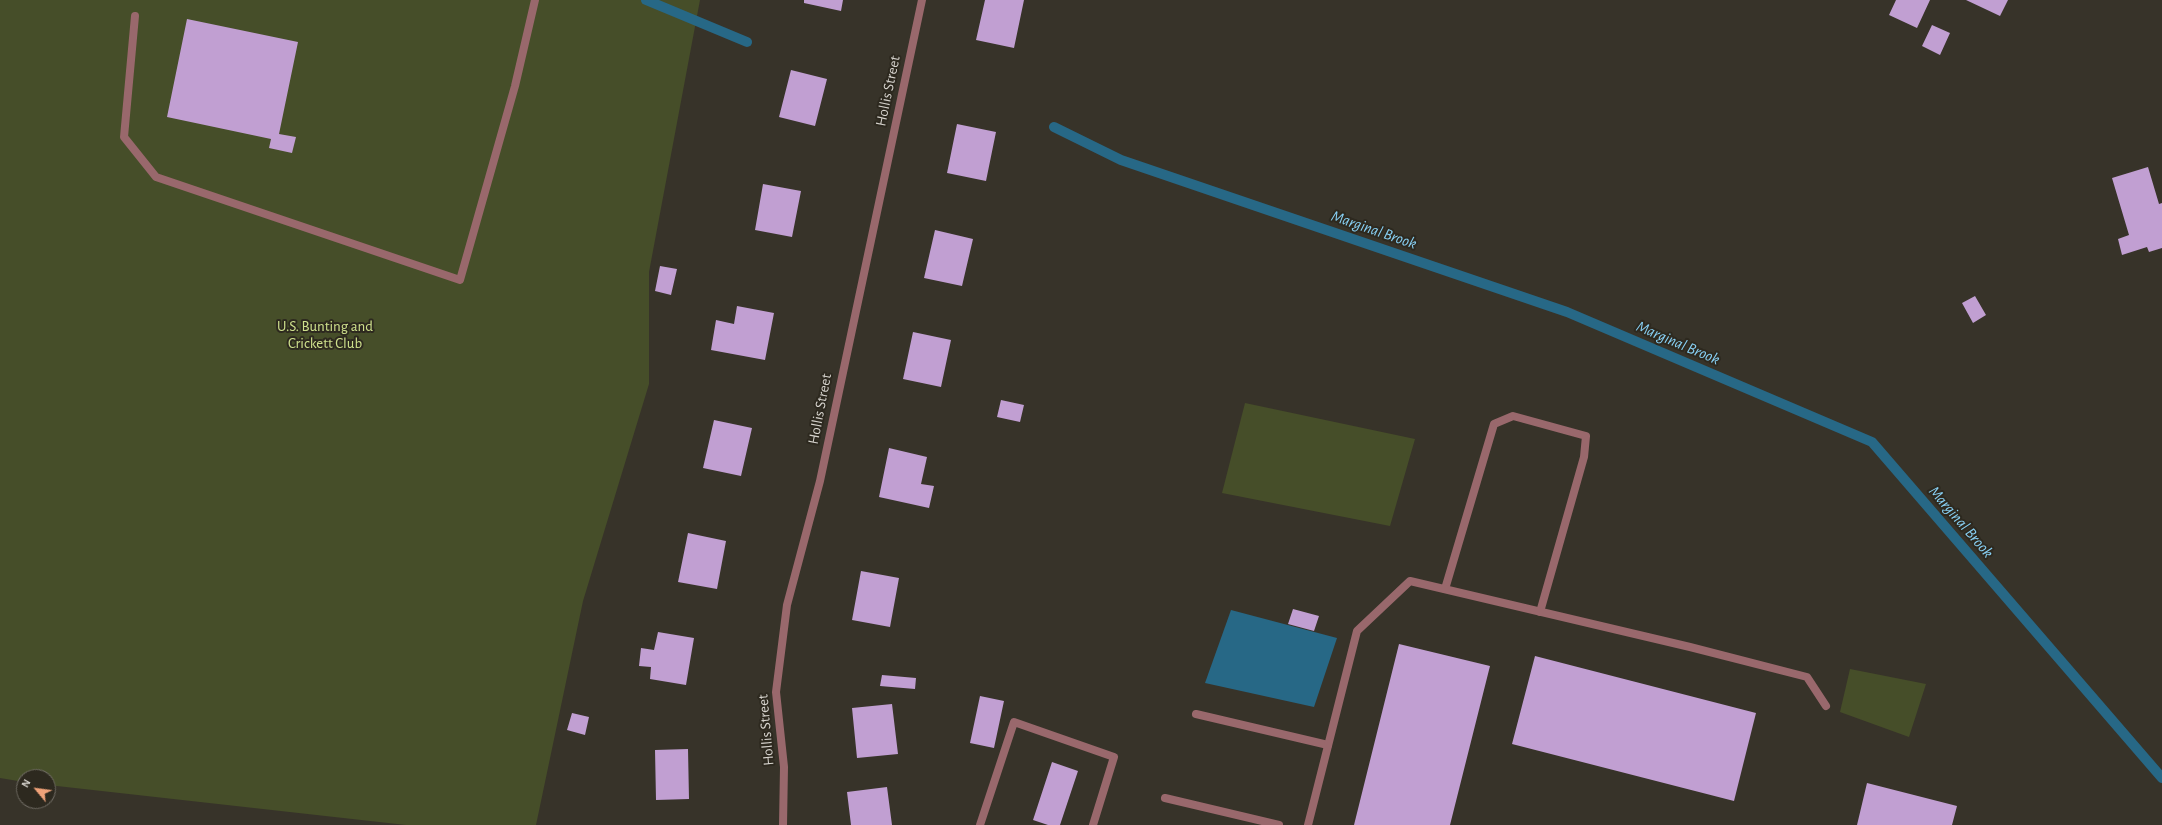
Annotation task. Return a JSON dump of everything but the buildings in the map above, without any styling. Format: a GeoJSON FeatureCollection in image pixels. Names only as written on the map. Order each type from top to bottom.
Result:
{"type":"FeatureCollection","features":[{"type":"Feature","properties":{"kind":"street"},"geometry":{"type":"LineString","coordinates":[[135,16],[124,137],[156,176],[460,280],[515,86],[535,0]]}},
{"type":"Feature","properties":{"kind":"street","name":"Hollis Street"},"geometry":{"type":"LineString","coordinates":[[784,825],[784,767],[776,692],[787,605],[820,481],[922,0]]}},
{"type":"Feature","properties":{"kind":"street"},"geometry":{"type":"LineString","coordinates":[[1445,589],[1494,424],[1513,416],[1586,436],[1584,457],[1540,612]]}},
{"type":"Feature","properties":{"kind":"street"},"geometry":{"type":"LineString","coordinates":[[1308,825],[1357,631],[1410,581],[1807,677],[1826,706]]}},
{"type":"Feature","properties":{"kind":"street"},"geometry":{"type":"LineString","coordinates":[[1196,714],[1328,745]]}},
{"type":"Feature","properties":{"kind":"street"},"geometry":{"type":"LineString","coordinates":[[980,825],[1014,722],[1114,757],[1093,825]]}},
{"type":"Feature","properties":{"kind":"street"},"geometry":{"type":"LineString","coordinates":[[1165,798],[1279,825]]}},
{"type":"Feature","properties":{"kind":"green space","name":"U.S. Bunting and Crickett Club"},"geometry":{"type":"Polygon","coordinates":[[[0,0],[700,0],[649,272],[649,384],[583,601],[536,825],[406,825],[56,786],[56,769],[16,769],[16,781],[0,778],[0,0]]]}},
{"type":"Feature","properties":{"kind":"green space"},"geometry":{"type":"Polygon","coordinates":[[[1245,403],[1415,439],[1390,526],[1222,493],[1245,403]]]}},
{"type":"Feature","properties":{"kind":"green space"},"geometry":{"type":"Polygon","coordinates":[[[1850,669],[1926,684],[1909,737],[1840,712],[1850,669]]]}},
{"type":"Feature","properties":{"kind":"water"},"geometry":{"type":"Polygon","coordinates":[[[1231,610],[1337,638],[1314,707],[1205,683],[1231,610]]]}},
{"type":"Feature","properties":{"kind":"waterway","name":"Marginal Brook"},"geometry":{"type":"LineString","coordinates":[[646,0],[747,42]]}},
{"type":"Feature","properties":{"kind":"waterway","name":"Marginal Brook"},"geometry":{"type":"LineString","coordinates":[[1054,127],[1121,160],[1567,312],[1872,442],[2162,778]]}}]}
